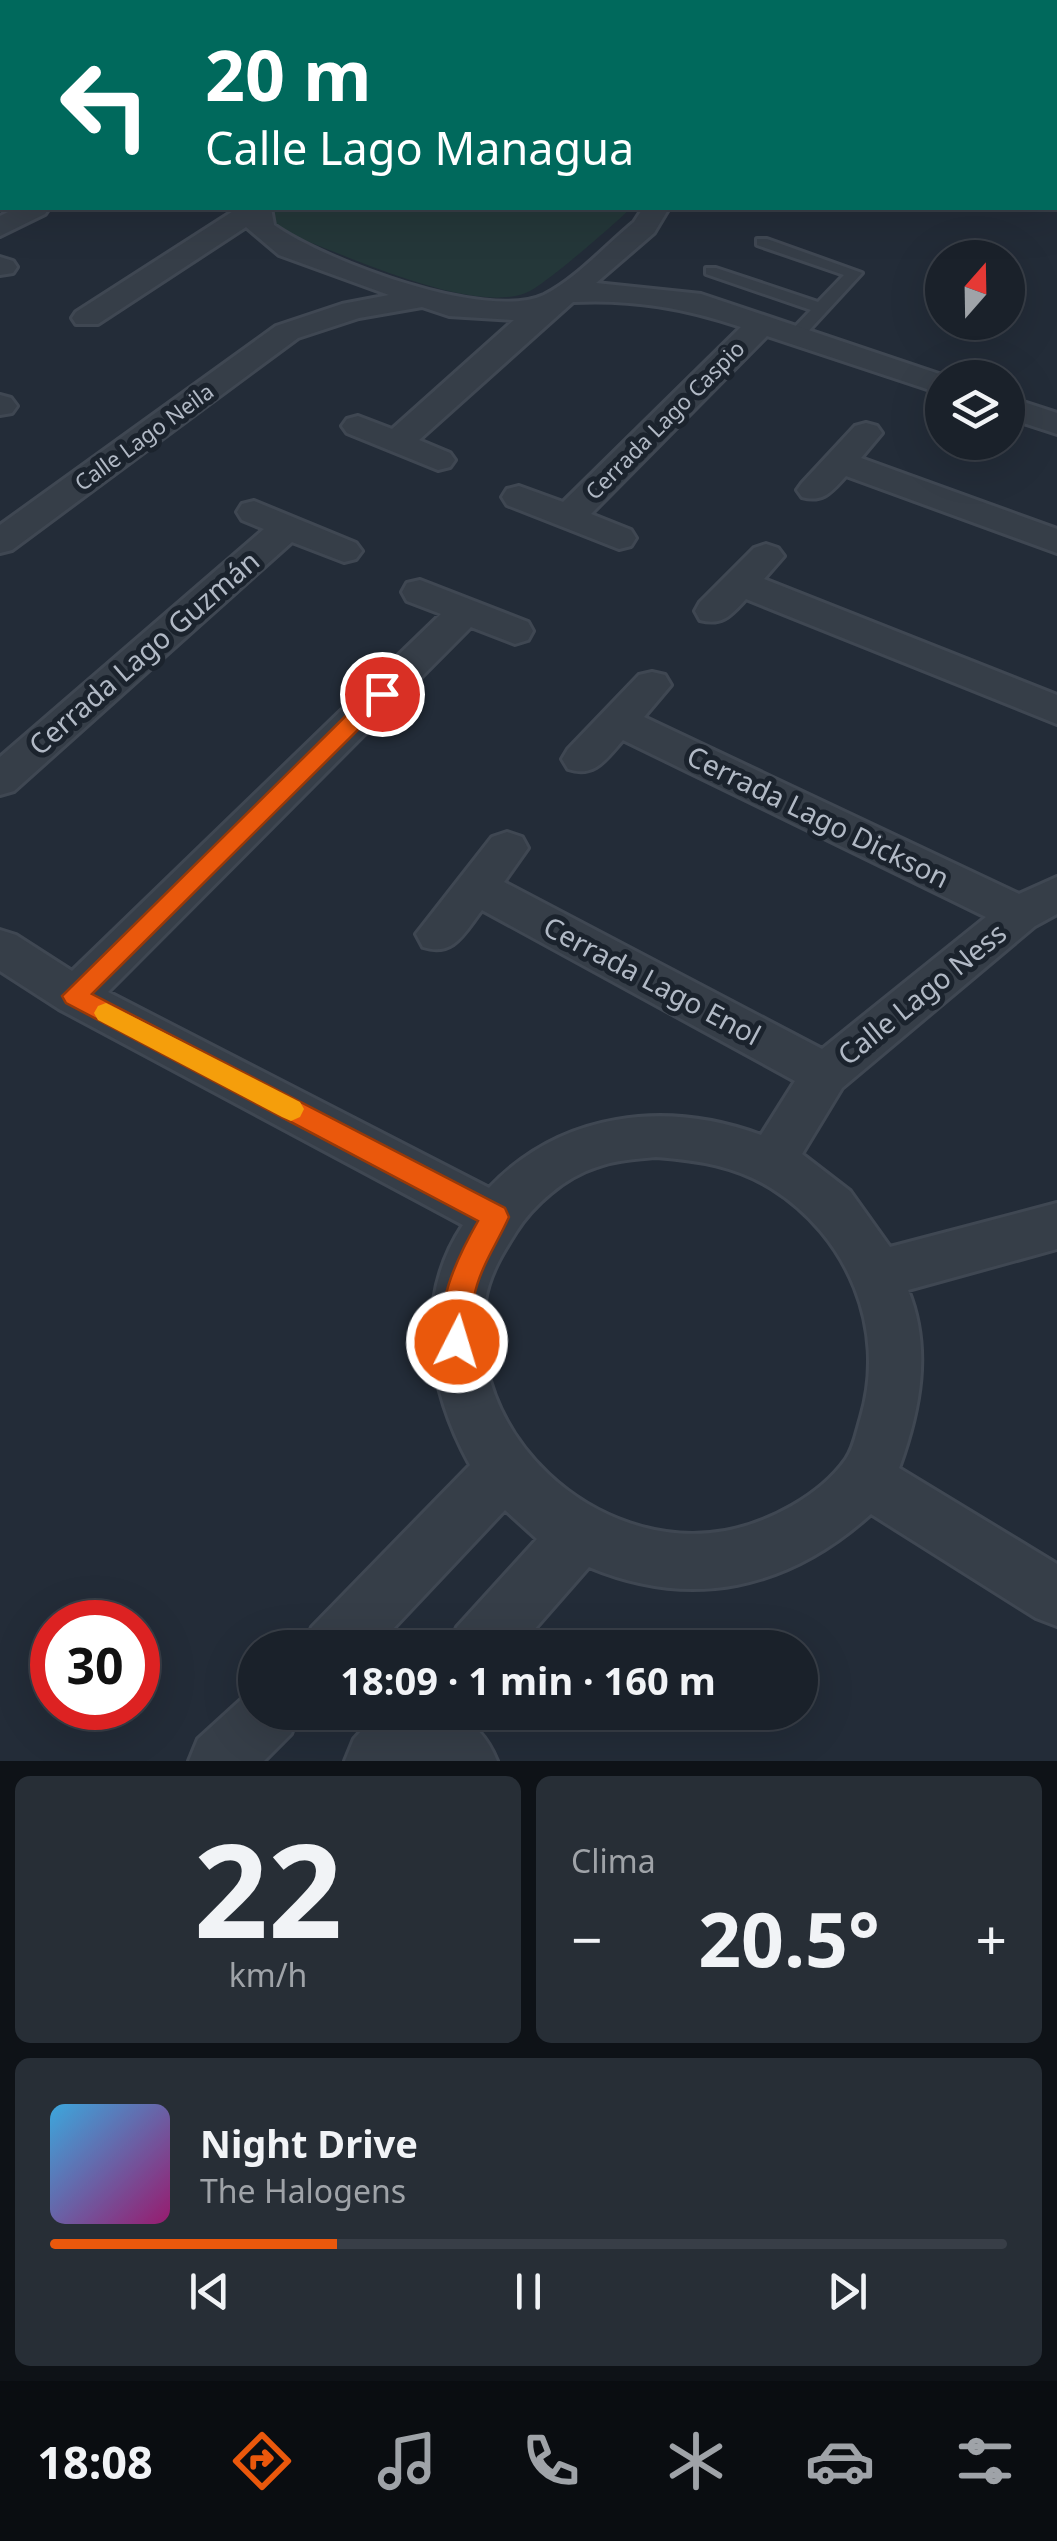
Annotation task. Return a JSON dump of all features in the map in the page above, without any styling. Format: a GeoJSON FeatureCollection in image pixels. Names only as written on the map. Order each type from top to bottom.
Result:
{"type":"FeatureCollection","features":[{"type":"Feature","properties":{"kind":"street"},"geometry":{"type":"LineString","coordinates":[[0,228],[32,210]]}},
{"type":"Feature","properties":{"kind":"street"},"geometry":{"type":"LineString","coordinates":[[87,318],[254,210]]}},
{"type":"Feature","properties":{"kind":"street"},"geometry":{"type":"LineString","coordinates":[[257,210],[260,228],[271,240],[424,298],[480,312],[601,292],[690,300],[925,379]]}},
{"type":"Feature","properties":{"kind":"street"},"geometry":{"type":"LineString","coordinates":[[650,217],[640,244],[648,266],[690,300]]}},
{"type":"Feature","properties":{"kind":"street"},"geometry":{"type":"LineString","coordinates":[[398,442],[650,217]]}},
{"type":"Feature","properties":{"kind":"street"},"geometry":{"type":"LineString","coordinates":[[288,332],[313,293],[300,253]]}},
{"type":"Feature","properties":{"kind":"street"},"geometry":{"type":"LineString","coordinates":[[288,332],[353,310],[424,298]]}},
{"type":"Feature","properties":{"kind":"street"},"geometry":{"type":"LineString","coordinates":[[56,306],[121,331]]}},
{"type":"Feature","properties":{"kind":"street","name":"Cerrada Lago Caspio"},"geometry":{"type":"LineString","coordinates":[[568,517],[762,324]]}},
{"type":"Feature","properties":{"kind":"street","name":"Calle Lago Neila"},"geometry":{"type":"LineString","coordinates":[[0,542],[288,332]]}},
{"type":"Feature","properties":{"kind":"street"},"geometry":{"type":"LineString","coordinates":[[1025,413],[1057,424]]}},
{"type":"Feature","properties":{"kind":"street"},"geometry":{"type":"LineString","coordinates":[[358,426],[438,460]]}},
{"type":"Feature","properties":{"kind":"street"},"geometry":{"type":"LineString","coordinates":[[814,490],[843,463],[866,433]]}},
{"type":"Feature","properties":{"kind":"street"},"geometry":{"type":"LineString","coordinates":[[843,463],[1057,542]]}},
{"type":"Feature","properties":{"kind":"street"},"geometry":{"type":"LineString","coordinates":[[518,497],[619,538]]}},
{"type":"Feature","properties":{"kind":"street","name":"Cerrada Lago Guzmán"},"geometry":{"type":"LineString","coordinates":[[0,780],[271,520],[344,551]]}},
{"type":"Feature","properties":{"kind":"street"},"geometry":{"type":"LineString","coordinates":[[713,610],[766,556]]}},
{"type":"Feature","properties":{"kind":"street"},"geometry":{"type":"LineString","coordinates":[[740,583],[1057,710]]}},
{"type":"Feature","properties":{"kind":"street"},"geometry":{"type":"LineString","coordinates":[[420,592],[514,631]]}},
{"type":"Feature","properties":{"kind":"street"},"geometry":{"type":"LineString","coordinates":[[74,996],[466,611]]}},
{"type":"Feature","properties":{"kind":"street"},"geometry":{"type":"LineString","coordinates":[[582,760],[615,720],[652,685]]}},
{"type":"Feature","properties":{"kind":"street","name":"Cerrada Lago Dickson"},"geometry":{"type":"LineString","coordinates":[[615,720],[1039,904]]}},
{"type":"Feature","properties":{"kind":"street"},"geometry":{"type":"LineString","coordinates":[[438,934],[507,848]]}},
{"type":"Feature","properties":{"kind":"street","name":"Cerrada Lago Enol"},"geometry":{"type":"LineString","coordinates":[[478,888],[825,1074]]}},
{"type":"Feature","properties":{"kind":"street","name":"Calle Lago Ness"},"geometry":{"type":"LineString","coordinates":[[770,1162],[825,1074],[1039,904]]}},
{"type":"Feature","properties":{"kind":"street"},"geometry":{"type":"LineString","coordinates":[[0,948],[74,996],[496,1217]]}},
{"type":"Feature","properties":{"kind":"street"},"geometry":{"type":"LineString","coordinates":[[656,1135],[695,1137],[734,1146],[770,1162],[805,1183],[836,1210],[878,1274],[891,1310],[897,1348],[896,1387],[866,1479],[814,1524],[772,1547],[725,1560],[675,1562],[642,1557],[580,1534],[539,1507],[504,1471],[474,1416],[463,1387],[457,1342],[459,1299],[471,1258],[496,1217],[518,1191],[547,1168],[581,1150],[618,1139],[656,1135]]}},
{"type":"Feature","properties":{"kind":"street"},"geometry":{"type":"LineString","coordinates":[[878,1274],[1057,1226]]}},
{"type":"Feature","properties":{"kind":"street"},"geometry":{"type":"LineString","coordinates":[[350,1630],[504,1471]]}},
{"type":"Feature","properties":{"kind":"street"},"geometry":{"type":"LineString","coordinates":[[866,1479],[1057,1598]]}},
{"type":"Feature","properties":{"kind":"street"},"geometry":{"type":"LineString","coordinates":[[494,1630],[580,1534]]}},
{"type":"Feature","properties":{"kind":"street"},"geometry":{"type":"LineString","coordinates":[[220,1761],[251,1730]]}},
{"type":"Feature","properties":{"kind":"street"},"geometry":{"type":"LineString","coordinates":[[403,1731],[466,1761]]}},
{"type":"Feature","properties":{"kind":"lane"},"geometry":{"type":"LineString","coordinates":[[762,242],[854,273],[796,335]]}},
{"type":"Feature","properties":{"kind":"lane"},"geometry":{"type":"LineString","coordinates":[[711,271],[820,308]]}},
{"type":"Feature","properties":{"kind":"shaded area"},"geometry":{"type":"Polygon","coordinates":[[[274,210],[629,210],[539,285],[507,297],[479,296],[412,281],[293,236],[276,226],[274,210]]]}},
{"type":"Feature","properties":{"kind":"slow traffic"},"geometry":{"type":"LineString","coordinates":[[106,1013],[291,1109]]}},
{"type":"Feature","properties":{"kind":"route"},"geometry":{"type":"LineString","coordinates":[[382,694],[74,996],[496,1217],[471,1258],[459,1299],[457,1342]]}}]}
